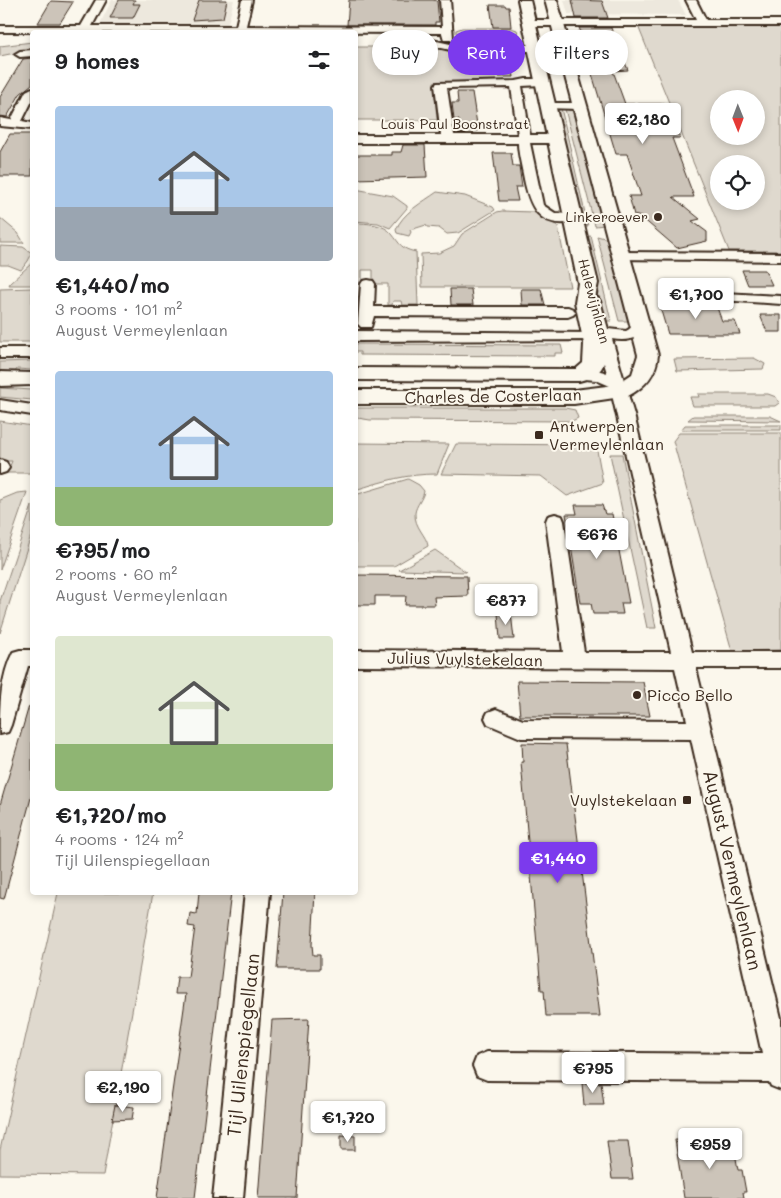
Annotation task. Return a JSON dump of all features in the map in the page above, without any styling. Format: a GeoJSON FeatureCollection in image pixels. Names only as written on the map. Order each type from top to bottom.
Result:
{"type":"FeatureCollection","features":[{"type":"Feature","properties":{"kind":"main road","name":"Halewijnlaan"},"geometry":{"type":"LineString","coordinates":[[524,0],[535,52]]}},
{"type":"Feature","properties":{"kind":"main road"},"geometry":{"type":"LineString","coordinates":[[551,0],[559,30]]}},
{"type":"Feature","properties":{"kind":"main road","name":"Halewijnlaan"},"geometry":{"type":"LineString","coordinates":[[540,75],[588,283]]}},
{"type":"Feature","properties":{"kind":"main road"},"geometry":{"type":"LineString","coordinates":[[571,75],[648,355],[647,363],[640,377],[628,387],[619,387]]}},
{"type":"Feature","properties":{"kind":"main road","name":"Charles de Costerlaan"},"geometry":{"type":"LineString","coordinates":[[358,374],[579,375],[588,373],[594,367],[597,334],[585,303],[588,283]]}},
{"type":"Feature","properties":{"kind":"main road"},"geometry":{"type":"LineString","coordinates":[[0,379],[30,379]]}},
{"type":"Feature","properties":{"kind":"main road","name":"Charles de Costerlaan"},"geometry":{"type":"LineString","coordinates":[[358,398],[574,397],[619,387]]}},
{"type":"Feature","properties":{"kind":"street"},"geometry":{"type":"LineString","coordinates":[[85,29],[101,0]]}},
{"type":"Feature","properties":{"kind":"street"},"geometry":{"type":"LineString","coordinates":[[240,29],[247,0]]}},
{"type":"Feature","properties":{"kind":"street"},"geometry":{"type":"LineString","coordinates":[[445,0],[447,34]]}},
{"type":"Feature","properties":{"kind":"street"},"geometry":{"type":"LineString","coordinates":[[691,0],[702,23]]}},
{"type":"Feature","properties":{"kind":"street"},"geometry":{"type":"LineString","coordinates":[[529,23],[781,23]]}},
{"type":"Feature","properties":{"kind":"street"},"geometry":{"type":"LineString","coordinates":[[0,29],[32,30]]}},
{"type":"Feature","properties":{"kind":"street"},"geometry":{"type":"LineString","coordinates":[[75,30],[247,30]]}},
{"type":"Feature","properties":{"kind":"street"},"geometry":{"type":"LineString","coordinates":[[358,33],[447,34],[533,43]]}},
{"type":"Feature","properties":{"kind":"street"},"geometry":{"type":"LineString","coordinates":[[447,34],[430,43],[455,48],[533,43]]}},
{"type":"Feature","properties":{"kind":"street"},"geometry":{"type":"LineString","coordinates":[[8,40],[30,37]]}},
{"type":"Feature","properties":{"kind":"street"},"geometry":{"type":"LineString","coordinates":[[20,54],[30,53]]}},
{"type":"Feature","properties":{"kind":"street"},"geometry":{"type":"LineString","coordinates":[[448,139],[441,85],[542,82]]}},
{"type":"Feature","properties":{"kind":"street"},"geometry":{"type":"LineString","coordinates":[[516,84],[525,139],[524,144],[537,206],[554,218],[573,218]]}},
{"type":"Feature","properties":{"kind":"street"},"geometry":{"type":"LineString","coordinates":[[15,123],[30,95]]}},
{"type":"Feature","properties":{"kind":"street"},"geometry":{"type":"LineString","coordinates":[[548,106],[579,106]]}},
{"type":"Feature","properties":{"kind":"street"},"geometry":{"type":"LineString","coordinates":[[0,122],[30,126]]}},
{"type":"Feature","properties":{"kind":"street","name":"Louis Paul Boonstraat"},"geometry":{"type":"LineString","coordinates":[[358,139],[555,139]]}},
{"type":"Feature","properties":{"kind":"street"},"geometry":{"type":"LineString","coordinates":[[620,256],[781,257]]}},
{"type":"Feature","properties":{"kind":"street"},"geometry":{"type":"LineString","coordinates":[[368,284],[367,311],[360,336],[630,335],[637,331],[640,326]]}},
{"type":"Feature","properties":{"kind":"street"},"geometry":{"type":"LineString","coordinates":[[725,297],[781,300]]}},
{"type":"Feature","properties":{"kind":"street"},"geometry":{"type":"LineString","coordinates":[[367,311],[568,312]]}},
{"type":"Feature","properties":{"kind":"street","name":"Halewijnlaan"},"geometry":{"type":"LineString","coordinates":[[597,334],[619,387]]}},
{"type":"Feature","properties":{"kind":"street"},"geometry":{"type":"LineString","coordinates":[[0,353],[30,353]]}},
{"type":"Feature","properties":{"kind":"street","name":"Charles de Costerlaan"},"geometry":{"type":"LineString","coordinates":[[579,375],[598,375],[619,387]]}},
{"type":"Feature","properties":{"kind":"street","name":"August Vermeylenlaan"},"geometry":{"type":"LineString","coordinates":[[487,1066],[780,1071],[619,387]]}},
{"type":"Feature","properties":{"kind":"street"},"geometry":{"type":"LineString","coordinates":[[0,405],[30,410]]}},
{"type":"Feature","properties":{"kind":"street"},"geometry":{"type":"LineString","coordinates":[[556,522],[575,660]]}},
{"type":"Feature","properties":{"kind":"street"},"geometry":{"type":"LineString","coordinates":[[0,725],[26,658]]}},
{"type":"Feature","properties":{"kind":"street","name":"Julius Vuylstekelaan"},"geometry":{"type":"LineString","coordinates":[[358,658],[781,660]]}},
{"type":"Feature","properties":{"kind":"street"},"geometry":{"type":"LineString","coordinates":[[496,718],[521,729],[700,730]]}},
{"type":"Feature","properties":{"kind":"street","name":"Tijl Uilenspiegellaan"},"geometry":{"type":"LineString","coordinates":[[228,1198],[258,895]]}},
{"type":"Feature","properties":{"kind":"shaded area"},"geometry":{"type":"Polygon","coordinates":[[[112,0],[234,0],[227,27],[99,26],[112,0]]]}},
{"type":"Feature","properties":{"kind":"shaded area"},"geometry":{"type":"Polygon","coordinates":[[[564,0],[678,0],[686,15],[568,14],[564,0]]]}},
{"type":"Feature","properties":{"kind":"shaded area"},"geometry":{"type":"Polygon","coordinates":[[[781,25],[781,251],[729,251],[712,210],[765,210],[765,155],[710,155],[710,204],[638,26],[781,25]]]}},
{"type":"Feature","properties":{"kind":"shaded area"},"geometry":{"type":"Polygon","coordinates":[[[462,28],[511,28],[517,30],[456,30],[462,28]]]}},
{"type":"Feature","properties":{"kind":"shaded area"},"geometry":{"type":"Polygon","coordinates":[[[30,42],[30,52],[0,56],[0,46],[30,42]]]}},
{"type":"Feature","properties":{"kind":"shaded area"},"geometry":{"type":"Polygon","coordinates":[[[358,47],[372,47],[372,75],[438,75],[438,47],[441,47],[448,50],[448,75],[496,75],[497,82],[434,82],[437,120],[358,120],[358,47]]]}},
{"type":"Feature","properties":{"kind":"shaded area"},"geometry":{"type":"Polygon","coordinates":[[[561,108],[588,226],[582,226],[555,109],[561,108]]]}},
{"type":"Feature","properties":{"kind":"shaded area"},"geometry":{"type":"Polygon","coordinates":[[[565,109],[574,111],[605,225],[595,226],[565,109]]]}},
{"type":"Feature","properties":{"kind":"shaded area"},"geometry":{"type":"Polygon","coordinates":[[[358,190],[393,196],[407,206],[390,228],[378,223],[358,221],[358,190]]]}},
{"type":"Feature","properties":{"kind":"shaded area"},"geometry":{"type":"Polygon","coordinates":[[[437,192],[465,196],[493,207],[495,210],[458,233],[447,234],[439,228],[427,227],[426,225],[410,230],[409,236],[397,233],[396,230],[403,218],[437,192]]]}},
{"type":"Feature","properties":{"kind":"shaded area"},"geometry":{"type":"Polygon","coordinates":[[[497,212],[533,212],[558,226],[570,287],[422,287],[421,254],[439,253],[454,246],[462,234],[497,212]]]}},
{"type":"Feature","properties":{"kind":"shaded area"},"geometry":{"type":"Polygon","coordinates":[[[0,218],[18,233],[24,243],[0,243],[0,218]]]}},
{"type":"Feature","properties":{"kind":"shaded area"},"geometry":{"type":"Polygon","coordinates":[[[358,223],[385,228],[404,248],[416,252],[418,305],[402,305],[401,301],[393,301],[392,305],[388,305],[388,284],[373,284],[373,270],[362,270],[362,283],[358,282],[358,223]]]}},
{"type":"Feature","properties":{"kind":"shaded area"},"geometry":{"type":"Polygon","coordinates":[[[591,236],[611,321],[601,321],[582,240],[584,237],[591,236]]]}},
{"type":"Feature","properties":{"kind":"shaded area"},"geometry":{"type":"Polygon","coordinates":[[[597,236],[608,239],[629,321],[619,321],[597,236]]]}},
{"type":"Feature","properties":{"kind":"shaded area"},"geometry":{"type":"Polygon","coordinates":[[[0,246],[23,247],[30,252],[30,257],[21,270],[8,265],[0,265],[0,246]]]}},
{"type":"Feature","properties":{"kind":"shaded area"},"geometry":{"type":"Polygon","coordinates":[[[30,265],[30,285],[9,285],[30,265]]]}},
{"type":"Feature","properties":{"kind":"shaded area"},"geometry":{"type":"Polygon","coordinates":[[[30,288],[30,342],[0,342],[0,289],[30,288]]]}},
{"type":"Feature","properties":{"kind":"shaded area"},"geometry":{"type":"Polygon","coordinates":[[[358,344],[561,345],[563,353],[555,353],[555,356],[360,355],[360,352],[358,352],[358,344]]]}},
{"type":"Feature","properties":{"kind":"shaded area"},"geometry":{"type":"Polygon","coordinates":[[[754,358],[765,364],[763,369],[677,371],[674,359],[754,358]]]}},
{"type":"Feature","properties":{"kind":"shaded area"},"geometry":{"type":"Polygon","coordinates":[[[30,361],[30,370],[17,369],[15,372],[0,372],[0,362],[30,361]]]}},
{"type":"Feature","properties":{"kind":"shaded area"},"geometry":{"type":"Polygon","coordinates":[[[0,388],[30,390],[30,400],[0,397],[0,388]]]}},
{"type":"Feature","properties":{"kind":"shaded area"},"geometry":{"type":"Polygon","coordinates":[[[698,394],[768,394],[776,397],[779,403],[775,406],[693,406],[690,397],[699,397],[698,394]]]}},
{"type":"Feature","properties":{"kind":"shaded area"},"geometry":{"type":"Polygon","coordinates":[[[358,408],[565,408],[575,410],[578,418],[572,421],[370,420],[358,418],[358,408]]]}},
{"type":"Feature","properties":{"kind":"shaded area"},"geometry":{"type":"Polygon","coordinates":[[[693,416],[770,416],[781,421],[688,420],[693,416]]]}},
{"type":"Feature","properties":{"kind":"shaded area"},"geometry":{"type":"Polygon","coordinates":[[[0,421],[30,426],[30,473],[7,473],[12,461],[0,461],[0,421]]]}},
{"type":"Feature","properties":{"kind":"shaded area"},"geometry":{"type":"Polygon","coordinates":[[[685,425],[781,425],[781,430],[681,430],[685,425]]]}},
{"type":"Feature","properties":{"kind":"shaded area"},"geometry":{"type":"Polygon","coordinates":[[[679,433],[781,433],[781,650],[732,651],[673,441],[679,433]]]}},
{"type":"Feature","properties":{"kind":"shaded area"},"geometry":{"type":"Polygon","coordinates":[[[358,443],[449,444],[437,474],[386,481],[358,489],[358,443]]]}},
{"type":"Feature","properties":{"kind":"shaded area"},"geometry":{"type":"Polygon","coordinates":[[[456,444],[596,445],[603,483],[567,496],[541,476],[441,474],[456,444]]]}},
{"type":"Feature","properties":{"kind":"shaded area"},"geometry":{"type":"Polygon","coordinates":[[[610,454],[622,454],[656,628],[647,628],[610,454]]]}},
{"type":"Feature","properties":{"kind":"shaded area"},"geometry":{"type":"Polygon","coordinates":[[[408,479],[419,485],[424,491],[415,513],[415,518],[428,546],[394,566],[358,566],[358,494],[408,479]]]}},
{"type":"Feature","properties":{"kind":"shaded area"},"geometry":{"type":"Polygon","coordinates":[[[27,492],[0,570],[0,500],[17,493],[27,492]]]}},
{"type":"Feature","properties":{"kind":"shaded area"},"geometry":{"type":"Polygon","coordinates":[[[30,512],[30,538],[0,633],[0,601],[30,512]]]}},
{"type":"Feature","properties":{"kind":"shaded area"},"geometry":{"type":"Polygon","coordinates":[[[435,550],[466,572],[399,570],[435,550]]]}},
{"type":"Feature","properties":{"kind":"shaded area"},"geometry":{"type":"Polygon","coordinates":[[[58,895],[153,895],[103,1175],[0,1174],[0,1150],[58,895]]]}},
{"type":"Feature","properties":{"kind":"building"},"geometry":{"type":"Polygon","coordinates":[[[119,0],[135,0],[133,4],[140,4],[133,18],[110,18],[119,0]]]}},
{"type":"Feature","properties":{"kind":"building"},"geometry":{"type":"Polygon","coordinates":[[[199,0],[227,0],[223,18],[192,20],[199,0]]]}},
{"type":"Feature","properties":{"kind":"building"},"geometry":{"type":"Polygon","coordinates":[[[349,0],[433,0],[437,1],[439,22],[435,22],[435,25],[347,25],[349,0]]]}},
{"type":"Feature","properties":{"kind":"building"},"geometry":{"type":"Polygon","coordinates":[[[572,0],[602,1],[608,18],[576,18],[572,0]]]}},
{"type":"Feature","properties":{"kind":"building"},"geometry":{"type":"Polygon","coordinates":[[[51,1],[73,2],[60,23],[38,23],[51,1]]]}},
{"type":"Feature","properties":{"kind":"building"},"geometry":{"type":"Polygon","coordinates":[[[490,5],[505,5],[509,7],[511,27],[493,27],[490,5]]]}},
{"type":"Feature","properties":{"kind":"building"},"geometry":{"type":"Polygon","coordinates":[[[579,28],[611,28],[612,30],[580,30],[579,28]]]}},
{"type":"Feature","properties":{"kind":"building"},"geometry":{"type":"Polygon","coordinates":[[[30,58],[30,86],[20,94],[7,117],[0,116],[0,97],[23,59],[30,58]]]}},
{"type":"Feature","properties":{"kind":"building"},"geometry":{"type":"Polygon","coordinates":[[[499,75],[514,75],[514,77],[499,77],[499,75]]]}},
{"type":"Feature","properties":{"kind":"building"},"geometry":{"type":"Polygon","coordinates":[[[592,75],[614,75],[625,104],[667,104],[680,138],[672,138],[694,197],[673,197],[700,219],[692,221],[707,232],[707,241],[677,248],[641,217],[634,215],[629,196],[641,196],[627,154],[616,154],[592,75]]]}},
{"type":"Feature","properties":{"kind":"building"},"geometry":{"type":"Polygon","coordinates":[[[457,92],[472,92],[478,131],[460,131],[459,120],[454,120],[452,103],[458,103],[457,92]]]}},
{"type":"Feature","properties":{"kind":"building"},"geometry":{"type":"Polygon","coordinates":[[[10,134],[30,134],[30,176],[0,176],[0,152],[10,134]]]}},
{"type":"Feature","properties":{"kind":"building"},"geometry":{"type":"Polygon","coordinates":[[[403,145],[425,145],[427,177],[358,179],[358,155],[392,155],[392,152],[401,152],[403,145]]]}},
{"type":"Feature","properties":{"kind":"building"},"geometry":{"type":"Polygon","coordinates":[[[493,153],[511,153],[513,166],[519,166],[522,187],[515,187],[518,201],[499,201],[493,153]]]}},
{"type":"Feature","properties":{"kind":"building"},"geometry":{"type":"Polygon","coordinates":[[[742,270],[765,270],[772,285],[748,285],[742,270]]]}},
{"type":"Feature","properties":{"kind":"building"},"geometry":{"type":"Polygon","coordinates":[[[450,289],[471,289],[473,305],[451,305],[450,289]]]}},
{"type":"Feature","properties":{"kind":"building"},"geometry":{"type":"Polygon","coordinates":[[[521,289],[541,289],[545,305],[522,305],[521,289]]]}},
{"type":"Feature","properties":{"kind":"building"},"geometry":{"type":"Polygon","coordinates":[[[659,304],[716,305],[722,321],[735,321],[740,334],[668,334],[659,304]]]}},
{"type":"Feature","properties":{"kind":"building"},"geometry":{"type":"Polygon","coordinates":[[[760,315],[781,315],[781,332],[767,332],[760,315]]]}},
{"type":"Feature","properties":{"kind":"building"},"geometry":{"type":"Polygon","coordinates":[[[575,505],[602,505],[605,514],[612,514],[629,603],[621,603],[623,614],[593,614],[591,603],[580,603],[566,514],[577,514],[575,505]]]}},
{"type":"Feature","properties":{"kind":"building"},"geometry":{"type":"Polygon","coordinates":[[[358,575],[467,576],[468,596],[434,597],[435,605],[405,605],[406,596],[375,596],[375,605],[358,605],[358,575]]]}},
{"type":"Feature","properties":{"kind":"building"},"geometry":{"type":"Polygon","coordinates":[[[498,613],[511,613],[514,639],[500,639],[498,613]]]}},
{"type":"Feature","properties":{"kind":"building"},"geometry":{"type":"Polygon","coordinates":[[[517,681],[643,682],[650,716],[520,716],[517,681]]]}},
{"type":"Feature","properties":{"kind":"building"},"geometry":{"type":"Polygon","coordinates":[[[29,706],[30,802],[4,899],[0,898],[0,805],[29,706]]]}},
{"type":"Feature","properties":{"kind":"building"},"geometry":{"type":"Polygon","coordinates":[[[522,743],[566,744],[600,1016],[546,1016],[544,990],[541,990],[521,762],[523,762],[522,743]]]}},
{"type":"Feature","properties":{"kind":"building"},"geometry":{"type":"Polygon","coordinates":[[[199,895],[231,895],[195,1198],[157,1198],[186,994],[175,994],[177,977],[188,977],[195,927],[188,926],[190,913],[197,914],[199,895]]]}},
{"type":"Feature","properties":{"kind":"building"},"geometry":{"type":"Polygon","coordinates":[[[283,895],[315,895],[312,945],[313,955],[320,955],[320,969],[277,969],[283,895]]]}},
{"type":"Feature","properties":{"kind":"building"},"geometry":{"type":"Polygon","coordinates":[[[309,1019],[297,1198],[258,1198],[272,1020],[309,1019]]]}},
{"type":"Feature","properties":{"kind":"building"},"geometry":{"type":"Polygon","coordinates":[[[582,1083],[601,1083],[604,1105],[584,1105],[582,1083]]]}},
{"type":"Feature","properties":{"kind":"building"},"geometry":{"type":"Polygon","coordinates":[[[115,1105],[134,1107],[132,1119],[112,1120],[115,1105]]]}},
{"type":"Feature","properties":{"kind":"building"},"geometry":{"type":"Polygon","coordinates":[[[341,1135],[355,1136],[355,1150],[341,1150],[341,1135]]]}},
{"type":"Feature","properties":{"kind":"building"},"geometry":{"type":"Polygon","coordinates":[[[675,1140],[733,1141],[738,1170],[742,1170],[746,1192],[743,1192],[744,1198],[684,1198],[675,1140]]]}},
{"type":"Feature","properties":{"kind":"building"},"geometry":{"type":"Polygon","coordinates":[[[607,1141],[628,1141],[633,1179],[612,1179],[607,1141]]]}},
{"type":"Feature","properties":{"kind":"place","name":"Linkeroever"},"geometry":{"type":"Point","coordinates":[658,217]}},
{"type":"Feature","properties":{"kind":"place","name":"Antwerpen Vermeylenlaan"},"geometry":{"type":"Point","coordinates":[539,435]}},
{"type":"Feature","properties":{"kind":"place","name":"Picco Bello"},"geometry":{"type":"Point","coordinates":[637,695]}},
{"type":"Feature","properties":{"kind":"place","name":"Vuylstekelaan"},"geometry":{"type":"Point","coordinates":[687,800]}}]}
